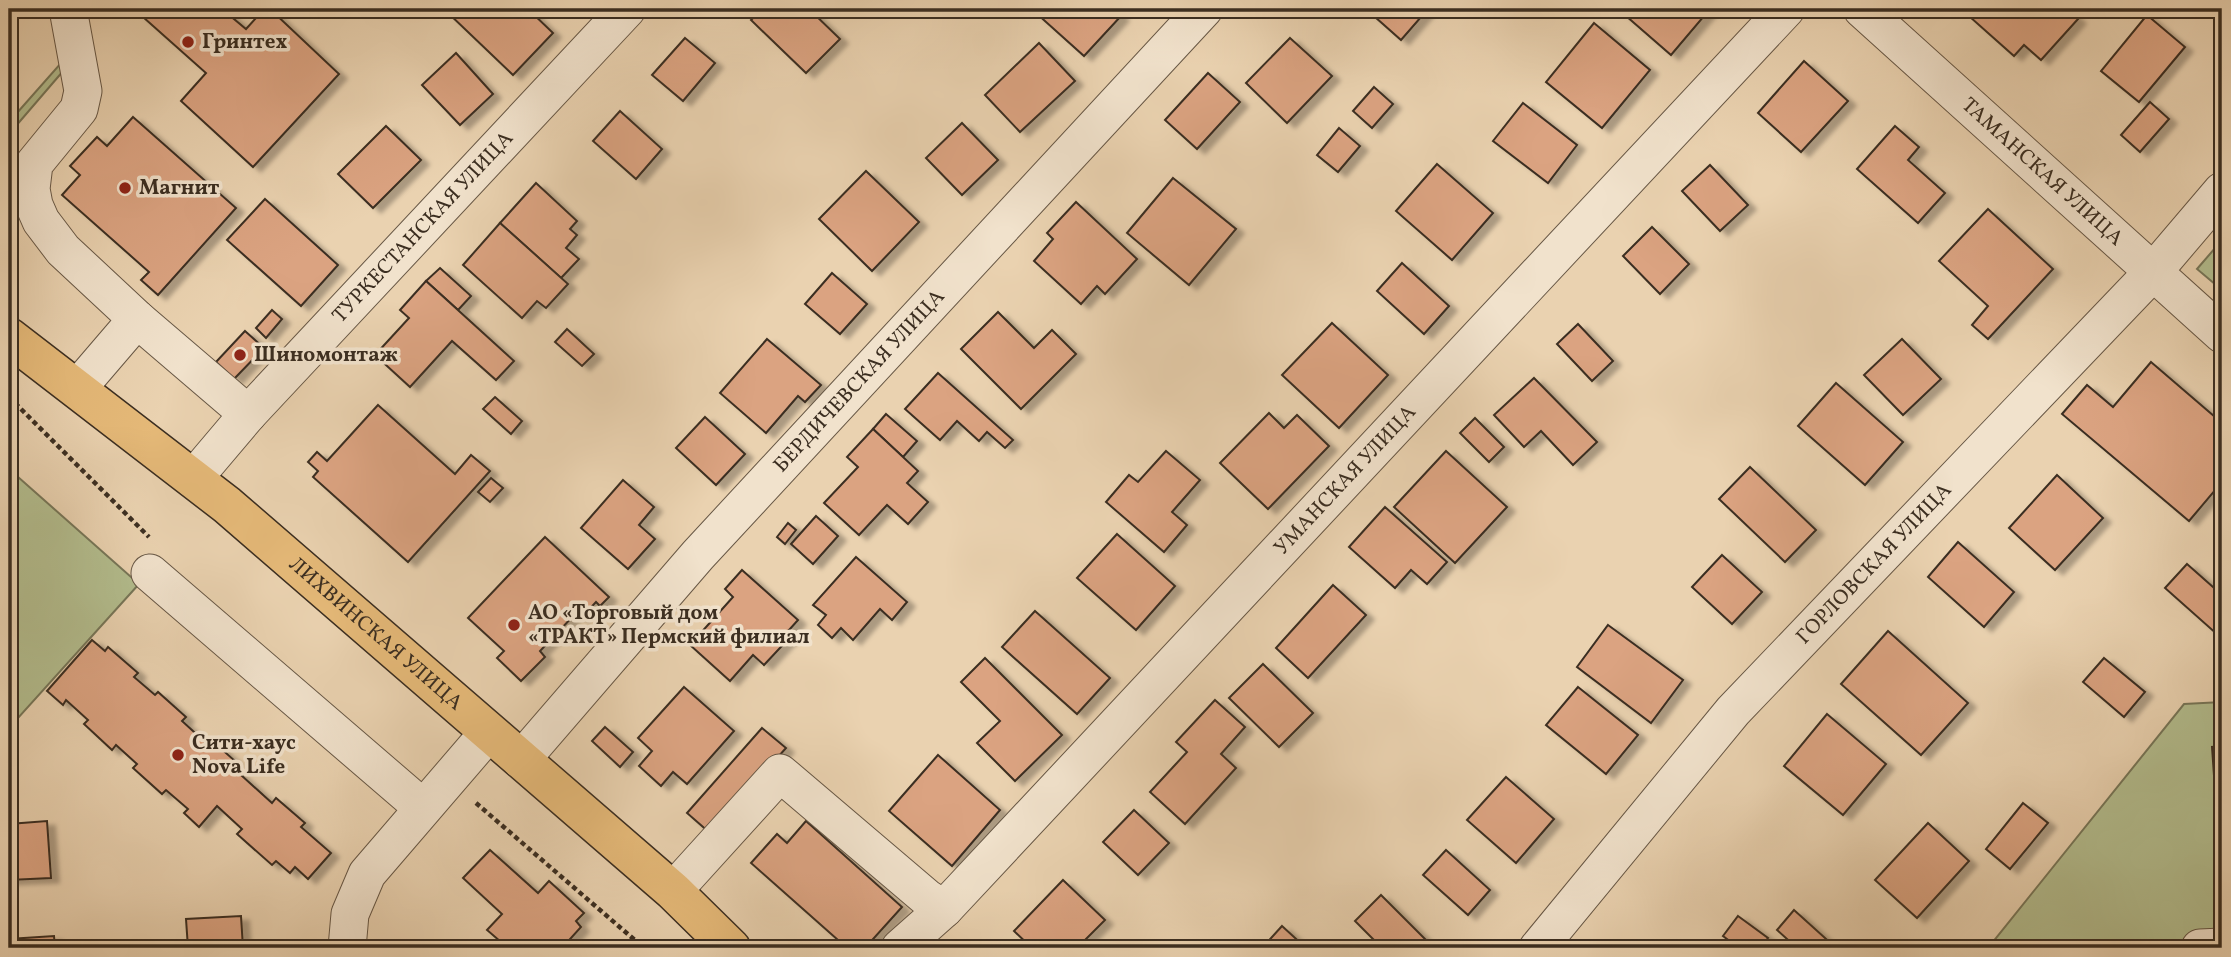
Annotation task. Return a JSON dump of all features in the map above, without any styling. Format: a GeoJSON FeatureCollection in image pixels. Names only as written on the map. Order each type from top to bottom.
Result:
{"type":"FeatureCollection","features":[{"type":"Feature","properties":{"kind":"main road","name":"ЛИХВИНСКАЯ УЛИЦА"},"geometry":{"type":"LineString","coordinates":[[9,337],[193,479],[673,891],[731,948]]}},
{"type":"Feature","properties":{"kind":"street"},"geometry":{"type":"LineString","coordinates":[[68,9],[83,91],[82,100],[79,109],[34,164],[31,182],[34,205],[41,221],[57,244],[137,319],[248,414]]}},
{"type":"Feature","properties":{"kind":"street","name":"ТУРКЕСТАНСКАЯ УЛИЦА"},"geometry":{"type":"LineString","coordinates":[[193,479],[248,414],[628,9]]}},
{"type":"Feature","properties":{"kind":"street","name":"БЕРДИЧЕВСКАЯ УЛИЦА"},"geometry":{"type":"LineString","coordinates":[[522,760],[698,555],[1204,9]]}},
{"type":"Feature","properties":{"kind":"street","name":"УМАНСКАЯ УЛИЦА"},"geometry":{"type":"LineString","coordinates":[[900,948],[944,909],[1786,9]]}},
{"type":"Feature","properties":{"kind":"street","name":"ТАМАНСКАЯ УЛИЦА"},"geometry":{"type":"LineString","coordinates":[[1862,9],[2222,334]]}},
{"type":"Feature","properties":{"kind":"street","name":"ГОРЛОВСКАЯ УЛИЦА"},"geometry":{"type":"LineString","coordinates":[[1538,948],[1734,711],[2152,272],[2222,191]]}},
{"type":"Feature","properties":{"kind":"street"},"geometry":{"type":"LineString","coordinates":[[77,389],[137,319]]}},
{"type":"Feature","properties":{"kind":"street"},"geometry":{"type":"LineString","coordinates":[[150,573],[423,808]]}},
{"type":"Feature","properties":{"kind":"street"},"geometry":{"type":"LineString","coordinates":[[347,948],[350,914],[367,874],[489,732]]}},
{"type":"Feature","properties":{"kind":"street"},"geometry":{"type":"LineString","coordinates":[[673,891],[780,772],[927,898],[944,909]]}},
{"type":"Feature","properties":{"kind":"street"},"geometry":{"type":"LineString","coordinates":[[2200,948],[2222,947]]}},
{"type":"Feature","properties":{"kind":"path"},"geometry":{"type":"LineString","coordinates":[[9,413],[16,402]]}},
{"type":"Feature","properties":{"kind":"path"},"geometry":{"type":"LineString","coordinates":[[9,435],[17,454],[16,465],[9,481]]}},
{"type":"Feature","properties":{"kind":"green space"},"geometry":{"type":"Polygon","coordinates":[[[61,63],[64,70],[9,134],[9,122],[61,63]]]}},
{"type":"Feature","properties":{"kind":"green space"},"geometry":{"type":"Polygon","coordinates":[[[2222,240],[2222,290],[2197,269],[2222,240]]]}},
{"type":"Feature","properties":{"kind":"green space"},"geometry":{"type":"Polygon","coordinates":[[[9,469],[139,584],[9,728],[9,469]]]}},
{"type":"Feature","properties":{"kind":"green space"},"geometry":{"type":"Polygon","coordinates":[[[2222,702],[2222,948],[1988,948],[2184,704],[2222,702]]]}},
{"type":"Feature","properties":{"kind":"building"},"geometry":{"type":"Polygon","coordinates":[[[134,9],[222,9],[246,29],[264,9],[270,9],[339,74],[253,167],[181,101],[206,73],[134,9]]]}},
{"type":"Feature","properties":{"kind":"building"},"geometry":{"type":"Polygon","coordinates":[[[528,9],[553,33],[513,75],[446,11],[528,9]]]}},
{"type":"Feature","properties":{"kind":"building"},"geometry":{"type":"Polygon","coordinates":[[[762,9],[809,9],[840,39],[806,73],[751,20],[762,9]]]}},
{"type":"Feature","properties":{"kind":"building"},"geometry":{"type":"Polygon","coordinates":[[[1040,9],[1113,9],[1121,16],[1084,56],[1036,13],[1040,9]]]}},
{"type":"Feature","properties":{"kind":"building"},"geometry":{"type":"Polygon","coordinates":[[[1366,9],[1428,9],[1401,40],[1366,9]]]}},
{"type":"Feature","properties":{"kind":"building"},"geometry":{"type":"Polygon","coordinates":[[[1618,9],[1710,9],[1671,55],[1618,9]]]}},
{"type":"Feature","properties":{"kind":"building"},"geometry":{"type":"Polygon","coordinates":[[[1977,9],[2066,9],[2078,19],[2041,60],[2024,45],[2014,56],[1970,17],[1977,9]]]}},
{"type":"Feature","properties":{"kind":"building"},"geometry":{"type":"Polygon","coordinates":[[[2147,15],[2185,47],[2139,102],[2101,71],[2147,15]]]}},
{"type":"Feature","properties":{"kind":"building"},"geometry":{"type":"Polygon","coordinates":[[[1594,23],[1650,70],[1602,128],[1546,82],[1594,23]]]}},
{"type":"Feature","properties":{"kind":"building"},"geometry":{"type":"Polygon","coordinates":[[[685,38],[715,63],[683,101],[652,75],[685,38]]]}},
{"type":"Feature","properties":{"kind":"building"},"geometry":{"type":"Polygon","coordinates":[[[1290,38],[1332,76],[1287,123],[1246,83],[1290,38]]]}},
{"type":"Feature","properties":{"kind":"building"},"geometry":{"type":"Polygon","coordinates":[[[1039,43],[1075,81],[1020,132],[985,95],[1039,43]]]}},
{"type":"Feature","properties":{"kind":"building"},"geometry":{"type":"Polygon","coordinates":[[[456,53],[493,94],[460,125],[422,85],[456,53]]]}},
{"type":"Feature","properties":{"kind":"building"},"geometry":{"type":"Polygon","coordinates":[[[1804,61],[1848,101],[1801,152],[1758,113],[1804,61]]]}},
{"type":"Feature","properties":{"kind":"building"},"geometry":{"type":"Polygon","coordinates":[[[1208,73],[1240,102],[1197,149],[1165,120],[1208,73]]]}},
{"type":"Feature","properties":{"kind":"building"},"geometry":{"type":"Polygon","coordinates":[[[1374,87],[1393,104],[1372,128],[1353,111],[1374,87]]]}},
{"type":"Feature","properties":{"kind":"building"},"geometry":{"type":"Polygon","coordinates":[[[2150,102],[2169,119],[2140,152],[2121,135],[2150,102]]]}},
{"type":"Feature","properties":{"kind":"building"},"geometry":{"type":"Polygon","coordinates":[[[1523,103],[1577,145],[1548,183],[1493,141],[1523,103]]]}},
{"type":"Feature","properties":{"kind":"building"},"geometry":{"type":"Polygon","coordinates":[[[620,111],[662,149],[636,179],[593,141],[620,111]]]}},
{"type":"Feature","properties":{"kind":"building"},"geometry":{"type":"Polygon","coordinates":[[[133,117],[236,208],[158,295],[141,280],[149,272],[62,195],[80,175],[70,166],[97,137],[107,146],[133,117]]]}},
{"type":"Feature","properties":{"kind":"building"},"geometry":{"type":"Polygon","coordinates":[[[962,123],[998,160],[962,195],[926,158],[962,123]]]}},
{"type":"Feature","properties":{"kind":"building"},"geometry":{"type":"Polygon","coordinates":[[[386,126],[421,160],[373,208],[338,174],[386,126]]]}},
{"type":"Feature","properties":{"kind":"building"},"geometry":{"type":"Polygon","coordinates":[[[1895,126],[1919,147],[1908,160],[1945,193],[1918,223],[1857,169],[1895,126]]]}},
{"type":"Feature","properties":{"kind":"building"},"geometry":{"type":"Polygon","coordinates":[[[1339,128],[1360,146],[1338,172],[1317,155],[1339,128]]]}},
{"type":"Feature","properties":{"kind":"building"},"geometry":{"type":"Polygon","coordinates":[[[1437,164],[1493,213],[1452,260],[1396,211],[1437,164]]]}},
{"type":"Feature","properties":{"kind":"building"},"geometry":{"type":"Polygon","coordinates":[[[1710,165],[1748,205],[1720,231],[1682,191],[1710,165]]]}},
{"type":"Feature","properties":{"kind":"building"},"geometry":{"type":"Polygon","coordinates":[[[866,171],[919,222],[872,271],[819,219],[866,171]]]}},
{"type":"Feature","properties":{"kind":"building"},"geometry":{"type":"Polygon","coordinates":[[[1173,178],[1236,229],[1189,285],[1127,233],[1173,178]]]}},
{"type":"Feature","properties":{"kind":"building"},"geometry":{"type":"Polygon","coordinates":[[[536,183],[577,221],[570,229],[577,235],[566,248],[579,259],[561,278],[500,223],[536,183]]]}},
{"type":"Feature","properties":{"kind":"building"},"geometry":{"type":"Polygon","coordinates":[[[265,199],[338,265],[301,306],[227,240],[265,199]]]}},
{"type":"Feature","properties":{"kind":"building"},"geometry":{"type":"Polygon","coordinates":[[[1076,202],[1137,259],[1105,294],[1097,286],[1081,304],[1034,261],[1053,239],[1047,233],[1076,202]]]}},
{"type":"Feature","properties":{"kind":"building"},"geometry":{"type":"Polygon","coordinates":[[[1988,209],[2053,269],[1988,339],[1972,325],[1988,306],[1939,261],[1988,209]]]}},
{"type":"Feature","properties":{"kind":"building"},"geometry":{"type":"Polygon","coordinates":[[[500,223],[568,284],[546,308],[537,301],[522,318],[463,265],[500,223]]]}},
{"type":"Feature","properties":{"kind":"building"},"geometry":{"type":"Polygon","coordinates":[[[1652,227],[1689,264],[1660,294],[1623,256],[1652,227]]]}},
{"type":"Feature","properties":{"kind":"building"},"geometry":{"type":"Polygon","coordinates":[[[1402,263],[1449,306],[1424,334],[1377,291],[1402,263]]]}},
{"type":"Feature","properties":{"kind":"building"},"geometry":{"type":"Polygon","coordinates":[[[440,268],[471,296],[458,310],[426,281],[440,268]]]}},
{"type":"Feature","properties":{"kind":"building"},"geometry":{"type":"Polygon","coordinates":[[[832,273],[867,304],[840,334],[805,304],[832,273]]]}},
{"type":"Feature","properties":{"kind":"building"},"geometry":{"type":"Polygon","coordinates":[[[426,281],[514,361],[496,380],[452,341],[410,387],[375,355],[409,318],[400,310],[426,281]]]}},
{"type":"Feature","properties":{"kind":"building"},"geometry":{"type":"Polygon","coordinates":[[[272,310],[282,319],[266,338],[256,328],[272,310]]]}},
{"type":"Feature","properties":{"kind":"building"},"geometry":{"type":"Polygon","coordinates":[[[998,312],[1034,348],[1052,330],[1076,354],[1021,409],[961,349],[998,312]]]}},
{"type":"Feature","properties":{"kind":"building"},"geometry":{"type":"Polygon","coordinates":[[[1332,323],[1388,375],[1339,428],[1282,375],[1332,323]]]}},
{"type":"Feature","properties":{"kind":"building"},"geometry":{"type":"Polygon","coordinates":[[[1578,324],[1613,361],[1592,381],[1557,344],[1578,324]]]}},
{"type":"Feature","properties":{"kind":"building"},"geometry":{"type":"Polygon","coordinates":[[[567,329],[594,354],[582,366],[555,342],[567,329]]]}},
{"type":"Feature","properties":{"kind":"building","name":"Шинoмонтаж"},"geometry":{"type":"Polygon","coordinates":[[[245,331],[264,348],[234,379],[216,362],[245,331]]]}},
{"type":"Feature","properties":{"kind":"building"},"geometry":{"type":"Polygon","coordinates":[[[767,339],[821,385],[805,402],[798,396],[766,433],[720,393],[767,339]]]}},
{"type":"Feature","properties":{"kind":"building"},"geometry":{"type":"Polygon","coordinates":[[[1902,339],[1941,379],[1903,415],[1864,375],[1902,339]]]}},
{"type":"Feature","properties":{"kind":"building"},"geometry":{"type":"Polygon","coordinates":[[[2151,362],[2222,423],[2222,482],[2189,521],[2062,414],[2087,385],[2113,407],[2151,362]]]}},
{"type":"Feature","properties":{"kind":"building"},"geometry":{"type":"Polygon","coordinates":[[[938,373],[1013,440],[1005,448],[987,432],[979,441],[957,421],[940,440],[905,409],[938,373]]]}},
{"type":"Feature","properties":{"kind":"building"},"geometry":{"type":"Polygon","coordinates":[[[1534,378],[1597,442],[1573,465],[1541,431],[1524,447],[1494,415],[1534,378]]]}},
{"type":"Feature","properties":{"kind":"building"},"geometry":{"type":"Polygon","coordinates":[[[1836,383],[1903,442],[1865,485],[1798,426],[1836,383]]]}},
{"type":"Feature","properties":{"kind":"building"},"geometry":{"type":"Polygon","coordinates":[[[495,397],[522,421],[511,434],[483,409],[495,397]]]}},
{"type":"Feature","properties":{"kind":"building"},"geometry":{"type":"Polygon","coordinates":[[[378,405],[455,474],[471,455],[490,471],[408,562],[313,477],[318,471],[308,462],[317,452],[327,461],[378,405]]]}},
{"type":"Feature","properties":{"kind":"building"},"geometry":{"type":"Polygon","coordinates":[[[1269,413],[1284,428],[1297,415],[1329,446],[1268,509],[1220,463],[1269,413]]]}},
{"type":"Feature","properties":{"kind":"building"},"geometry":{"type":"Polygon","coordinates":[[[886,414],[917,441],[903,457],[873,429],[886,414]]]}},
{"type":"Feature","properties":{"kind":"building"},"geometry":{"type":"Polygon","coordinates":[[[705,417],[745,454],[716,485],[676,448],[705,417]]]}},
{"type":"Feature","properties":{"kind":"building"},"geometry":{"type":"Polygon","coordinates":[[[1475,418],[1504,447],[1489,462],[1460,433],[1475,418]]]}},
{"type":"Feature","properties":{"kind":"building"},"geometry":{"type":"Polygon","coordinates":[[[873,429],[918,471],[907,483],[928,502],[908,524],[887,505],[859,535],[824,503],[858,467],[847,457],[873,429]]]}},
{"type":"Feature","properties":{"kind":"building"},"geometry":{"type":"Polygon","coordinates":[[[1166,451],[1200,480],[1172,512],[1187,525],[1164,552],[1106,502],[1129,475],[1138,482],[1166,451]]]}},
{"type":"Feature","properties":{"kind":"building"},"geometry":{"type":"Polygon","coordinates":[[[1446,451],[1507,507],[1455,563],[1394,507],[1446,451]]]}},
{"type":"Feature","properties":{"kind":"building"},"geometry":{"type":"Polygon","coordinates":[[[1750,467],[1816,530],[1785,562],[1719,499],[1750,467]]]}},
{"type":"Feature","properties":{"kind":"building"},"geometry":{"type":"Polygon","coordinates":[[[2057,475],[2103,518],[2055,570],[2009,528],[2057,475]]]}},
{"type":"Feature","properties":{"kind":"building"},"geometry":{"type":"Polygon","coordinates":[[[491,478],[503,488],[490,502],[478,492],[491,478]]]}},
{"type":"Feature","properties":{"kind":"building"},"geometry":{"type":"Polygon","coordinates":[[[623,480],[654,507],[639,525],[655,539],[628,569],[581,528],[623,480]]]}},
{"type":"Feature","properties":{"kind":"building"},"geometry":{"type":"Polygon","coordinates":[[[1385,507],[1447,562],[1427,584],[1411,570],[1395,588],[1349,547],[1385,507]]]}},
{"type":"Feature","properties":{"kind":"building"},"geometry":{"type":"Polygon","coordinates":[[[816,516],[838,536],[813,564],[791,544],[816,516]]]}},
{"type":"Feature","properties":{"kind":"building"},"geometry":{"type":"Polygon","coordinates":[[[788,523],[796,530],[785,544],[777,537],[788,523]]]}},
{"type":"Feature","properties":{"kind":"building"},"geometry":{"type":"Polygon","coordinates":[[[1117,534],[1175,586],[1136,630],[1077,578],[1117,534]]]}},
{"type":"Feature","properties":{"kind":"building"},"geometry":{"type":"Polygon","coordinates":[[[545,537],[609,597],[600,606],[596,602],[581,618],[576,613],[540,651],[545,657],[521,681],[497,658],[504,651],[468,618],[545,537]]]}},
{"type":"Feature","properties":{"kind":"building"},"geometry":{"type":"Polygon","coordinates":[[[1958,542],[2014,592],[1984,627],[1928,577],[1958,542]]]}},
{"type":"Feature","properties":{"kind":"building"},"geometry":{"type":"Polygon","coordinates":[[[1722,555],[1762,592],[1732,624],[1692,587],[1722,555]]]}},
{"type":"Feature","properties":{"kind":"building"},"geometry":{"type":"Polygon","coordinates":[[[856,557],[907,602],[892,620],[880,609],[853,640],[841,628],[832,638],[818,625],[826,615],[813,605],[856,557]]]}},
{"type":"Feature","properties":{"kind":"building"},"geometry":{"type":"Polygon","coordinates":[[[2187,564],[2222,595],[2222,633],[2219,636],[2165,588],[2187,564]]]}},
{"type":"Feature","properties":{"kind":"building"},"geometry":{"type":"Polygon","coordinates":[[[742,570],[798,620],[789,630],[793,634],[764,665],[753,655],[730,681],[690,645],[733,597],[725,589],[742,570]]]}},
{"type":"Feature","properties":{"kind":"building"},"geometry":{"type":"Polygon","coordinates":[[[1333,585],[1366,615],[1308,678],[1276,648],[1333,585]]]}},
{"type":"Feature","properties":{"kind":"building"},"geometry":{"type":"Polygon","coordinates":[[[1035,611],[1110,678],[1077,714],[1002,647],[1035,611]]]}},
{"type":"Feature","properties":{"kind":"building"},"geometry":{"type":"Polygon","coordinates":[[[1608,625],[1683,680],[1651,723],[1577,667],[1608,625]]]}},
{"type":"Feature","properties":{"kind":"building"},"geometry":{"type":"Polygon","coordinates":[[[1888,631],[1968,703],[1921,755],[1841,684],[1888,631]]]}},
{"type":"Feature","properties":{"kind":"building","name":"Сити-хаус Nova Life"},"geometry":{"type":"Polygon","coordinates":[[[92,640],[105,651],[108,647],[138,673],[134,677],[155,695],[158,692],[186,717],[182,721],[204,741],[208,737],[235,761],[231,766],[272,803],[276,798],[305,823],[301,827],[331,853],[308,879],[295,867],[290,873],[276,861],[272,865],[237,834],[242,829],[217,806],[199,827],[184,813],[188,809],[166,790],[162,794],[133,768],[137,764],[116,745],[112,750],[84,724],[88,720],[66,700],[63,705],[47,691],[92,640]]]}},
{"type":"Feature","properties":{"kind":"building"},"geometry":{"type":"Polygon","coordinates":[[[985,658],[1062,735],[1015,781],[977,743],[1000,721],[961,682],[985,658]]]}},
{"type":"Feature","properties":{"kind":"building"},"geometry":{"type":"Polygon","coordinates":[[[2104,658],[2145,692],[2124,717],[2083,682],[2104,658]]]}},
{"type":"Feature","properties":{"kind":"building"},"geometry":{"type":"Polygon","coordinates":[[[1263,664],[1313,713],[1279,747],[1229,698],[1263,664]]]}},
{"type":"Feature","properties":{"kind":"building"},"geometry":{"type":"Polygon","coordinates":[[[684,687],[734,731],[687,784],[673,772],[661,786],[639,766],[652,751],[638,738],[684,687]]]}},
{"type":"Feature","properties":{"kind":"building"},"geometry":{"type":"Polygon","coordinates":[[[1578,687],[1638,735],[1606,774],[1546,725],[1578,687]]]}},
{"type":"Feature","properties":{"kind":"building"},"geometry":{"type":"Polygon","coordinates":[[[1215,700],[1245,727],[1221,754],[1236,768],[1185,824],[1150,792],[1187,752],[1176,742],[1215,700]]]}},
{"type":"Feature","properties":{"kind":"building"},"geometry":{"type":"Polygon","coordinates":[[[1827,714],[1886,764],[1843,815],[1784,766],[1827,714]]]}},
{"type":"Feature","properties":{"kind":"building"},"geometry":{"type":"Polygon","coordinates":[[[605,727],[633,752],[620,767],[592,741],[605,727]]]}},
{"type":"Feature","properties":{"kind":"building"},"geometry":{"type":"Polygon","coordinates":[[[762,728],[786,748],[710,833],[687,813],[762,728]]]}},
{"type":"Feature","properties":{"kind":"building"},"geometry":{"type":"Polygon","coordinates":[[[2222,746],[2222,818],[2217,818],[2212,747],[2222,746]]]}},
{"type":"Feature","properties":{"kind":"building"},"geometry":{"type":"Polygon","coordinates":[[[938,755],[1000,810],[952,866],[889,811],[938,755]]]}},
{"type":"Feature","properties":{"kind":"building"},"geometry":{"type":"Polygon","coordinates":[[[1506,777],[1554,819],[1516,863],[1467,820],[1506,777]]]}},
{"type":"Feature","properties":{"kind":"building"},"geometry":{"type":"Polygon","coordinates":[[[2023,803],[2048,823],[2010,869],[1986,849],[2023,803]]]}},
{"type":"Feature","properties":{"kind":"building"},"geometry":{"type":"Polygon","coordinates":[[[1134,810],[1169,843],[1138,875],[1103,842],[1134,810]]]}},
{"type":"Feature","properties":{"kind":"building"},"geometry":{"type":"Polygon","coordinates":[[[47,821],[51,878],[9,880],[9,824],[47,821]]]}},
{"type":"Feature","properties":{"kind":"building"},"geometry":{"type":"Polygon","coordinates":[[[806,821],[902,907],[865,948],[847,948],[751,863],[777,834],[787,843],[806,821]]]}},
{"type":"Feature","properties":{"kind":"building"},"geometry":{"type":"Polygon","coordinates":[[[1928,823],[1969,861],[1917,918],[1875,880],[1928,823]]]}},
{"type":"Feature","properties":{"kind":"building"},"geometry":{"type":"Polygon","coordinates":[[[490,850],[538,893],[549,881],[584,913],[576,921],[581,927],[562,948],[508,948],[487,930],[502,914],[463,878],[490,850]]]}},
{"type":"Feature","properties":{"kind":"building"},"geometry":{"type":"Polygon","coordinates":[[[1446,850],[1490,890],[1468,915],[1423,875],[1446,850]]]}},
{"type":"Feature","properties":{"kind":"building"},"geometry":{"type":"Polygon","coordinates":[[[1063,880],[1105,920],[1077,948],[1032,948],[1014,931],[1063,880]]]}},
{"type":"Feature","properties":{"kind":"building"},"geometry":{"type":"Polygon","coordinates":[[[1381,895],[1434,948],[1367,948],[1375,941],[1355,921],[1381,895]]]}},
{"type":"Feature","properties":{"kind":"building"},"geometry":{"type":"Polygon","coordinates":[[[1794,910],[1835,947],[1797,948],[1777,930],[1794,910]]]}},
{"type":"Feature","properties":{"kind":"building"},"geometry":{"type":"Polygon","coordinates":[[[241,916],[243,948],[188,948],[186,919],[241,916]]]}},
{"type":"Feature","properties":{"kind":"building"},"geometry":{"type":"Polygon","coordinates":[[[1738,916],[1768,938],[1760,948],[1739,948],[1723,936],[1738,916]]]}},
{"type":"Feature","properties":{"kind":"building"},"geometry":{"type":"Polygon","coordinates":[[[1282,926],[1306,948],[1262,948],[1282,926]]]}},
{"type":"Feature","properties":{"kind":"building"},"geometry":{"type":"Polygon","coordinates":[[[54,936],[55,948],[9,948],[9,939],[54,936]]]}},
{"type":"Feature","properties":{"kind":"place","name":"Гринтех"},"geometry":{"type":"Point","coordinates":[188,42]}},
{"type":"Feature","properties":{"kind":"place","name":"Магнит"},"geometry":{"type":"Point","coordinates":[125,188]}},
{"type":"Feature","properties":{"kind":"place","name":"Шинoмонтаж"},"geometry":{"type":"Point","coordinates":[240,355]}},
{"type":"Feature","properties":{"kind":"place","name":"АО «Торговый дом «ТРАКТ» Пермский филиал"},"geometry":{"type":"Point","coordinates":[514,625]}},
{"type":"Feature","properties":{"kind":"place","name":"Сити-хаус Nova Life"},"geometry":{"type":"Point","coordinates":[178,755]}}]}
